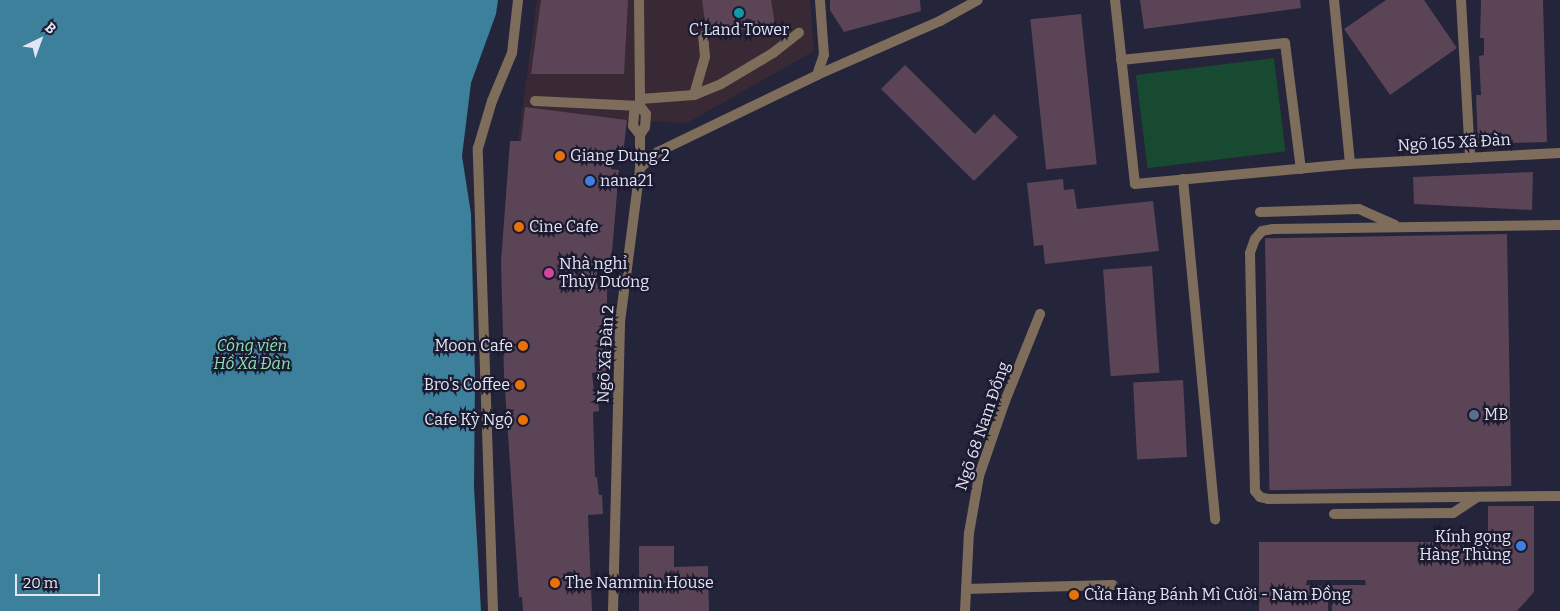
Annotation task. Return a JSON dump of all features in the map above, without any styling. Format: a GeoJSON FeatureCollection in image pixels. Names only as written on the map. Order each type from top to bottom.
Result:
{"type":"FeatureCollection","features":[{"type":"Feature","properties":{"kind":"street"},"geometry":{"type":"LineString","coordinates":[[492,611],[478,148],[492,101],[512,53],[518,0]]}},
{"type":"Feature","properties":{"kind":"street"},"geometry":{"type":"LineString","coordinates":[[639,0],[640,102]]}},
{"type":"Feature","properties":{"kind":"street"},"geometry":{"type":"LineString","coordinates":[[817,75],[824,56],[820,0]]}},
{"type":"Feature","properties":{"kind":"street"},"geometry":{"type":"LineString","coordinates":[[640,168],[658,152],[817,75],[940,21],[978,0]]}},
{"type":"Feature","properties":{"kind":"street"},"geometry":{"type":"LineString","coordinates":[[1115,0],[1121,60],[1285,43],[1301,169]]}},
{"type":"Feature","properties":{"kind":"street"},"geometry":{"type":"LineString","coordinates":[[1334,0],[1350,164]]}},
{"type":"Feature","properties":{"kind":"street"},"geometry":{"type":"LineString","coordinates":[[1462,0],[1470,158]]}},
{"type":"Feature","properties":{"kind":"street"},"geometry":{"type":"LineString","coordinates":[[535,101],[640,102],[694,95],[736,75],[773,53],[799,33]]}},
{"type":"Feature","properties":{"kind":"street"},"geometry":{"type":"LineString","coordinates":[[694,95],[705,57],[703,36]]}},
{"type":"Feature","properties":{"kind":"street","name":"Ngõ 165 Xã Đàn"},"geometry":{"type":"LineString","coordinates":[[1121,60],[1134,184],[1350,164],[1560,153]]}},
{"type":"Feature","properties":{"kind":"street","name":"Ngõ Xã Đàn 2"},"geometry":{"type":"LineString","coordinates":[[614,611],[620,322],[640,168],[640,135],[633,126],[634,114],[640,102]]}},
{"type":"Feature","properties":{"kind":"street"},"geometry":{"type":"LineString","coordinates":[[1183,180],[1215,519]]}},
{"type":"Feature","properties":{"kind":"street"},"geometry":{"type":"LineString","coordinates":[[1260,212],[1359,209],[1400,227]]}},
{"type":"Feature","properties":{"kind":"street"},"geometry":{"type":"LineString","coordinates":[[1560,225],[1273,229],[1262,231],[1255,239],[1250,253],[1255,491],[1260,497],[1268,499],[1560,496]]}},
{"type":"Feature","properties":{"kind":"street","name":"Ngõ 68 Nam Đồng"},"geometry":{"type":"LineString","coordinates":[[965,611],[968,533],[979,476],[1005,401],[1040,314]]}},
{"type":"Feature","properties":{"kind":"street"},"geometry":{"type":"LineString","coordinates":[[1334,514],[1453,513],[1478,497]]}},
{"type":"Feature","properties":{"kind":"street"},"geometry":{"type":"LineString","coordinates":[[966,588],[1113,585]]}},
{"type":"Feature","properties":{"kind":"shaded area"},"geometry":{"type":"Polygon","coordinates":[[[537,0],[810,0],[814,51],[687,123],[627,120],[623,154],[518,141],[537,0]]]}},
{"type":"Feature","properties":{"kind":"green space"},"geometry":{"type":"Polygon","coordinates":[[[1274,58],[1285,151],[1147,168],[1136,75],[1274,58]]]}},
{"type":"Feature","properties":{"kind":"water","name":"Công viên Hồ Xã Đàn"},"geometry":{"type":"Polygon","coordinates":[[[0,0],[498,0],[496,14],[471,83],[462,156],[471,214],[475,378],[474,487],[481,611],[0,611],[0,0]]]}},
{"type":"Feature","properties":{"kind":"building"},"geometry":{"type":"Polygon","coordinates":[[[541,0],[628,0],[624,74],[531,74],[541,0]]]}},
{"type":"Feature","properties":{"kind":"building","name":"C'Land Tower"},"geometry":{"type":"Polygon","coordinates":[[[702,0],[771,0],[775,25],[707,35],[702,0]]]}},
{"type":"Feature","properties":{"kind":"building"},"geometry":{"type":"Polygon","coordinates":[[[830,0],[920,0],[921,11],[844,32],[830,10],[830,0]]]}},
{"type":"Feature","properties":{"kind":"building"},"geometry":{"type":"Polygon","coordinates":[[[1140,0],[1300,0],[1301,8],[1144,29],[1140,0]]]}},
{"type":"Feature","properties":{"kind":"building"},"geometry":{"type":"Polygon","coordinates":[[[1386,0],[1424,0],[1457,48],[1390,95],[1344,29],[1386,0]]]}},
{"type":"Feature","properties":{"kind":"building"},"geometry":{"type":"Polygon","coordinates":[[[1481,0],[1543,0],[1547,142],[1478,144],[1476,95],[1481,95],[1479,56],[1484,55],[1484,38],[1480,38],[1481,0]]]}},
{"type":"Feature","properties":{"kind":"building"},"geometry":{"type":"Polygon","coordinates":[[[1081,14],[1097,164],[1046,170],[1030,19],[1081,14]]]}},
{"type":"Feature","properties":{"kind":"building"},"geometry":{"type":"Polygon","coordinates":[[[905,65],[975,134],[994,114],[1018,137],[974,181],[881,89],[905,65]]]}},
{"type":"Feature","properties":{"kind":"building"},"geometry":{"type":"Polygon","coordinates":[[[525,107],[627,120],[623,154],[612,153],[611,169],[619,170],[611,264],[597,263],[597,284],[607,284],[607,331],[606,372],[592,373],[594,392],[598,392],[599,411],[593,412],[595,477],[597,477],[599,495],[602,495],[603,514],[588,515],[592,611],[523,611],[522,597],[519,597],[504,375],[501,261],[510,141],[521,141],[525,107]]]}},
{"type":"Feature","properties":{"kind":"building"},"geometry":{"type":"Polygon","coordinates":[[[1533,172],[1532,210],[1414,204],[1413,177],[1533,172]]]}},
{"type":"Feature","properties":{"kind":"building"},"geometry":{"type":"Polygon","coordinates":[[[1063,179],[1064,190],[1074,189],[1077,209],[1153,201],[1159,251],[1045,264],[1043,245],[1034,246],[1027,183],[1063,179]]]}},
{"type":"Feature","properties":{"kind":"building"},"geometry":{"type":"Polygon","coordinates":[[[1507,234],[1511,486],[1269,490],[1265,238],[1507,234]]]}},
{"type":"Feature","properties":{"kind":"building"},"geometry":{"type":"Polygon","coordinates":[[[1152,266],[1159,373],[1111,376],[1103,269],[1152,266]]]}},
{"type":"Feature","properties":{"kind":"building"},"geometry":{"type":"Polygon","coordinates":[[[1183,380],[1187,457],[1137,460],[1133,383],[1183,380]]]}},
{"type":"Feature","properties":{"kind":"building"},"geometry":{"type":"Polygon","coordinates":[[[1488,506],[1534,506],[1534,592],[1517,611],[1332,611],[1331,585],[1366,585],[1365,580],[1307,580],[1306,585],[1328,586],[1328,611],[1259,611],[1259,542],[1504,542],[1505,531],[1488,531],[1488,506]]]}},
{"type":"Feature","properties":{"kind":"building"},"geometry":{"type":"Polygon","coordinates":[[[639,546],[674,546],[674,567],[708,566],[709,611],[639,611],[639,546]]]}},
{"type":"Feature","properties":{"kind":"place","name":"C'Land Tower"},"geometry":{"type":"Point","coordinates":[739,13]}},
{"type":"Feature","properties":{"kind":"place","name":"Giang Dung 2"},"geometry":{"type":"Point","coordinates":[560,156]}},
{"type":"Feature","properties":{"kind":"place","name":"nana21"},"geometry":{"type":"Point","coordinates":[590,181]}},
{"type":"Feature","properties":{"kind":"place","name":"Cine Cafe"},"geometry":{"type":"Point","coordinates":[519,227]}},
{"type":"Feature","properties":{"kind":"place","name":"Nhà nghỉ Thùy Dương"},"geometry":{"type":"Point","coordinates":[549,273]}},
{"type":"Feature","properties":{"kind":"place","name":"Moon Cafe"},"geometry":{"type":"Point","coordinates":[523,346]}},
{"type":"Feature","properties":{"kind":"place","name":"Bro's Coffee"},"geometry":{"type":"Point","coordinates":[520,385]}},
{"type":"Feature","properties":{"kind":"place","name":"MB"},"geometry":{"type":"Point","coordinates":[1474,415]}},
{"type":"Feature","properties":{"kind":"place","name":"Cafe Kỳ Ngộ"},"geometry":{"type":"Point","coordinates":[523,420]}},
{"type":"Feature","properties":{"kind":"place","name":"Kính gọng Hàng Thùng"},"geometry":{"type":"Point","coordinates":[1521,546]}},
{"type":"Feature","properties":{"kind":"place","name":"The Nammin House"},"geometry":{"type":"Point","coordinates":[555,583]}},
{"type":"Feature","properties":{"kind":"place","name":"Cửa Hàng Bánh Mì Cười - Nam Đồng"},"geometry":{"type":"Point","coordinates":[1074,595]}}]}
